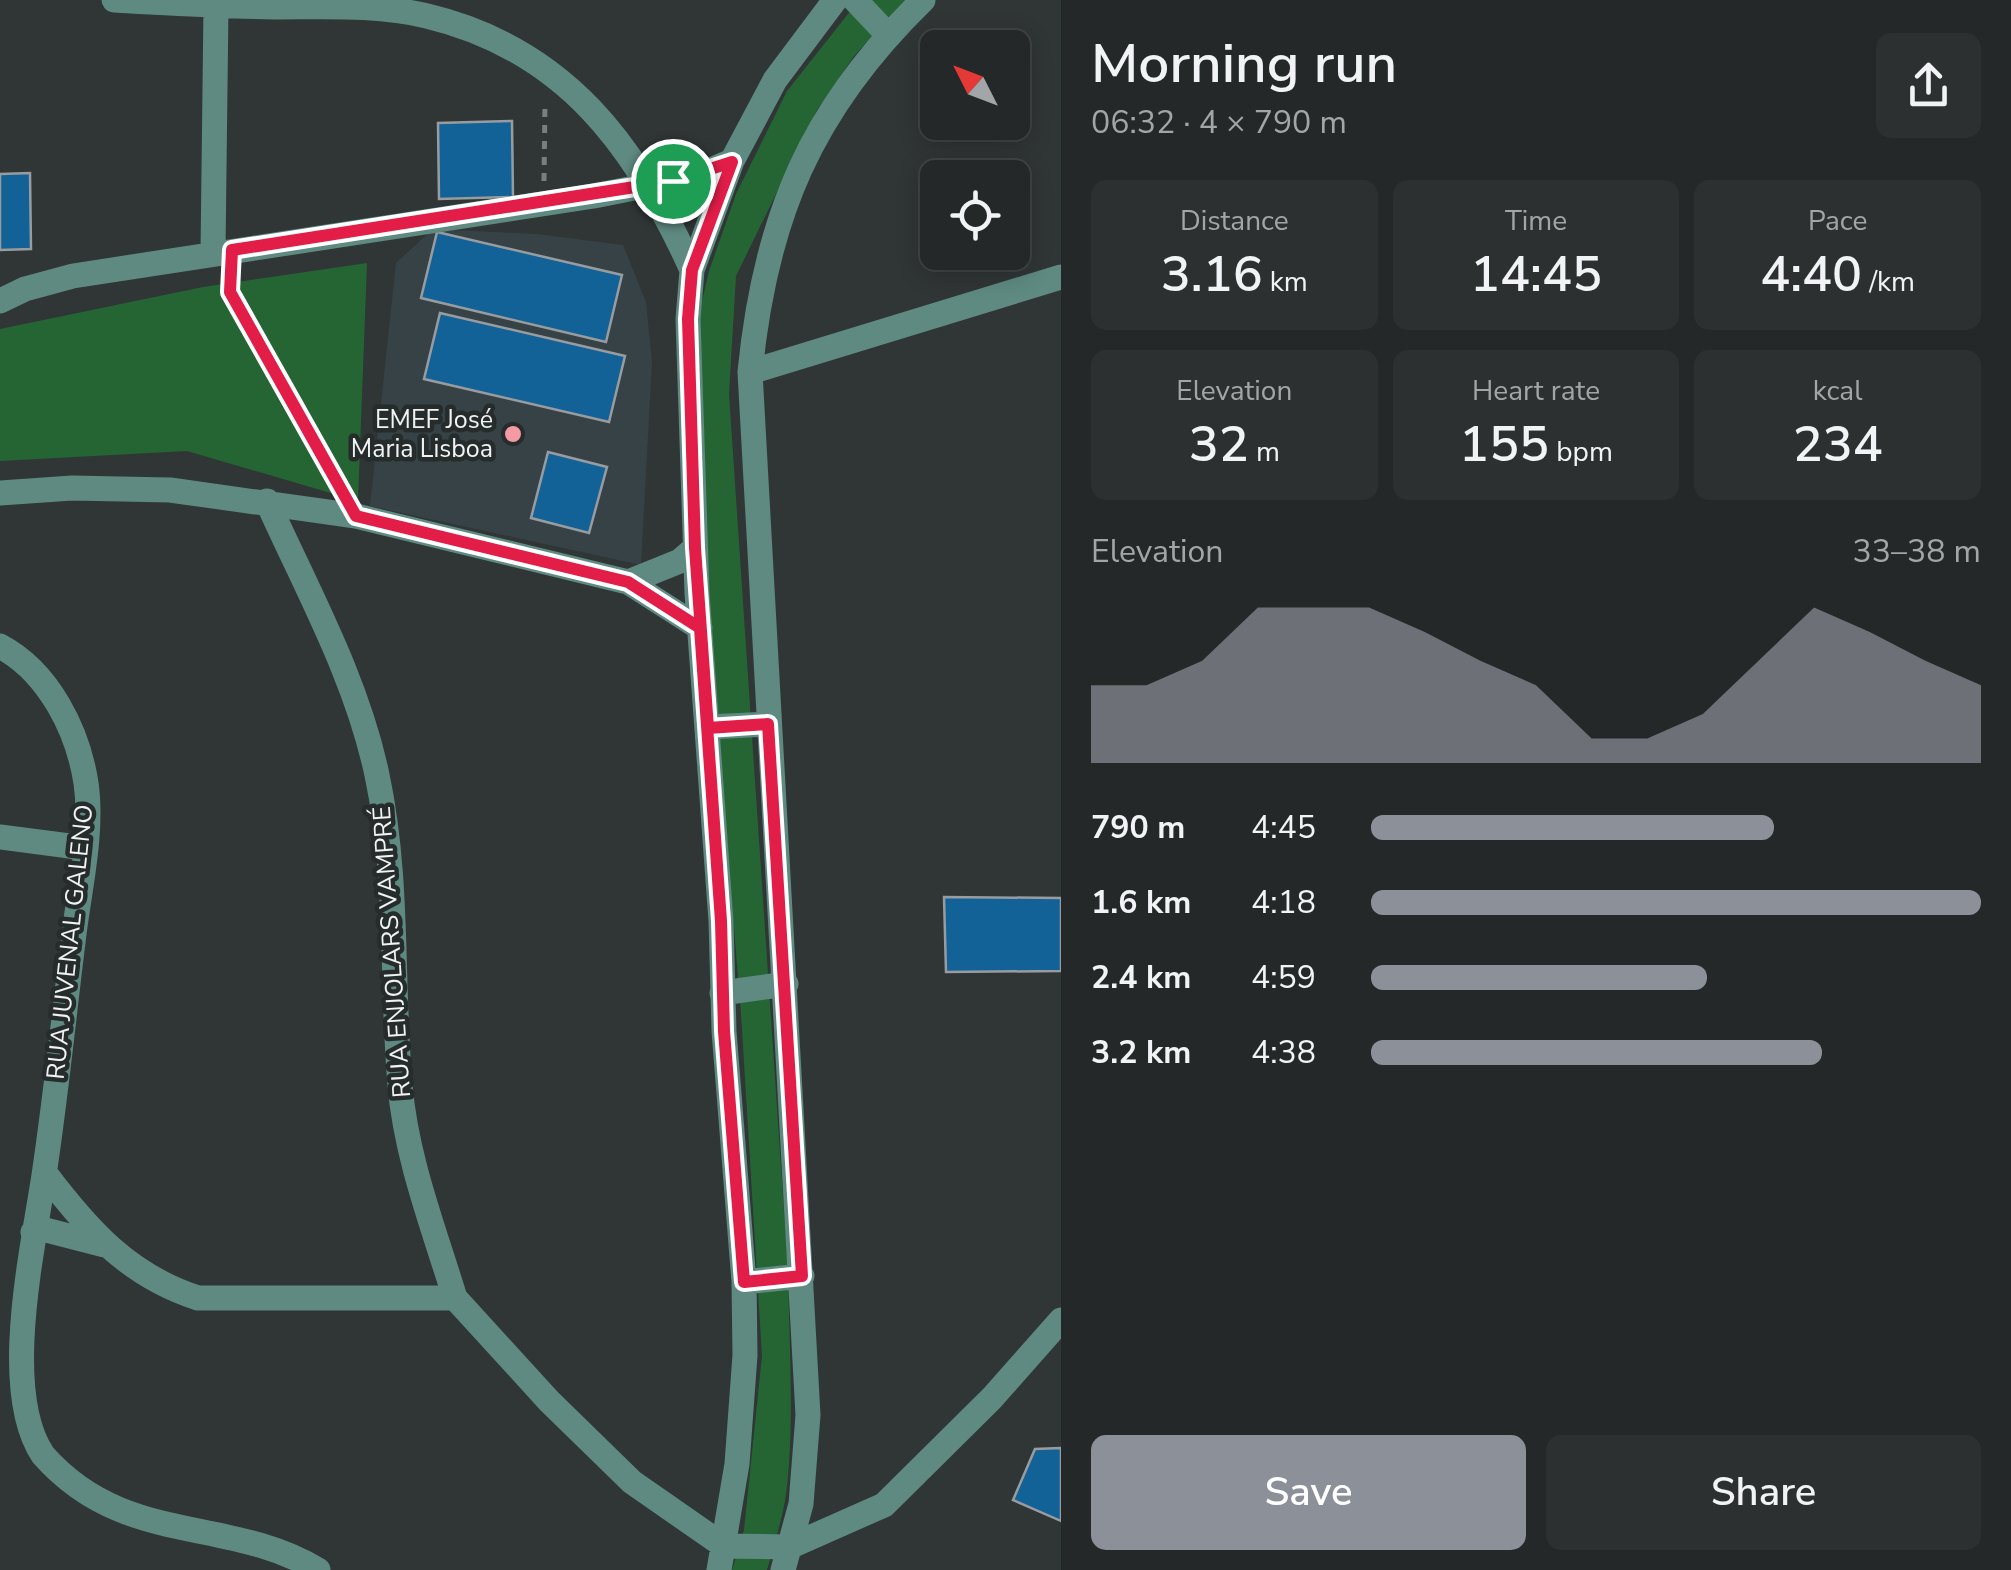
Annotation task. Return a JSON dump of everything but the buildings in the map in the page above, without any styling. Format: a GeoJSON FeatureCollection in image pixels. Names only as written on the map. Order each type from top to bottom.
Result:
{"type":"FeatureCollection","features":[{"type":"Feature","properties":{"kind":"street"},"geometry":{"type":"LineString","coordinates":[[114,0],[216,6],[376,4],[463,28],[546,71],[580,96],[620,138],[650,184],[692,270]]}},
{"type":"Feature","properties":{"kind":"street"},"geometry":{"type":"LineString","coordinates":[[722,1558],[737,1464],[745,1354],[744,1282],[695,548],[687,366],[692,270],[732,162],[775,80],[835,0]]}},
{"type":"Feature","properties":{"kind":"street"},"geometry":{"type":"LineString","coordinates":[[854,0],[889,36]]}},
{"type":"Feature","properties":{"kind":"street"},"geometry":{"type":"LineString","coordinates":[[786,1559],[801,1504],[808,1415],[750,372],[758,310],[783,203],[820,130],[908,4]]}},
{"type":"Feature","properties":{"kind":"street"},"geometry":{"type":"LineString","coordinates":[[216,6],[222,251]]}},
{"type":"Feature","properties":{"kind":"street"},"geometry":{"type":"LineString","coordinates":[[0,302],[24,290],[72,276],[543,204],[700,175],[732,162]]}},
{"type":"Feature","properties":{"kind":"street"},"geometry":{"type":"LineString","coordinates":[[750,372],[1061,276]]}},
{"type":"Feature","properties":{"kind":"street"},"geometry":{"type":"LineString","coordinates":[[0,493],[72,488],[170,490],[356,516],[628,582],[700,628]]}},
{"type":"Feature","properties":{"kind":"street","name":"RUA ENJOLARS VAMPRÉ"},"geometry":{"type":"LineString","coordinates":[[267,501],[358,703],[377,773],[390,842],[400,1089],[414,1166],[455,1298]]}},
{"type":"Feature","properties":{"kind":"street"},"geometry":{"type":"LineString","coordinates":[[628,582],[669,567],[695,548]]}},
{"type":"Feature","properties":{"kind":"street","name":"RUA JUVENAL GALENO"},"geometry":{"type":"LineString","coordinates":[[0,646],[33,673],[69,724],[87,789],[84,848],[44,1173],[18,1310],[16,1367],[30,1433],[42,1454],[75,1484],[129,1516],[281,1552],[318,1570]]}},
{"type":"Feature","properties":{"kind":"street"},"geometry":{"type":"LineString","coordinates":[[708,728],[768,724]]}},
{"type":"Feature","properties":{"kind":"street"},"geometry":{"type":"LineString","coordinates":[[0,836],[84,848]]}},
{"type":"Feature","properties":{"kind":"street"},"geometry":{"type":"LineString","coordinates":[[722,993],[786,984]]}},
{"type":"Feature","properties":{"kind":"street"},"geometry":{"type":"LineString","coordinates":[[44,1173],[104,1245],[130,1267],[167,1288],[198,1298],[455,1298],[549,1401],[632,1482],[722,1558],[786,1559],[884,1505],[992,1398],[1061,1320]]}},
{"type":"Feature","properties":{"kind":"street"},"geometry":{"type":"LineString","coordinates":[[33,1232],[42,1229],[104,1245]]}},
{"type":"Feature","properties":{"kind":"street"},"geometry":{"type":"LineString","coordinates":[[744,1282],[802,1276]]}},
{"type":"Feature","properties":{"kind":"path"},"geometry":{"type":"LineString","coordinates":[[543,204],[546,71]]}},
{"type":"Feature","properties":{"kind":"path"},"geometry":{"type":"LineString","coordinates":[[222,251],[230,292],[356,516]]}},
{"type":"Feature","properties":{"kind":"shaded area","name":"EMEF José Maria Lisboa"},"geometry":{"type":"Polygon","coordinates":[[[433,229],[537,234],[623,245],[646,302],[652,362],[641,565],[370,506],[396,263],[433,229]]]}},
{"type":"Feature","properties":{"kind":"green space"},"geometry":{"type":"Polygon","coordinates":[[[859,0],[906,0],[854,56],[817,110],[736,276],[729,394],[788,1271],[791,1412],[786,1495],[767,1570],[732,1570],[744,1530],[762,1356],[741,1014],[707,595],[694,336],[709,271],[736,194],[787,91],[859,0]]]}},
{"type":"Feature","properties":{"kind":"green space"},"geometry":{"type":"Polygon","coordinates":[[[367,263],[358,501],[187,451],[0,461],[0,329],[203,287],[367,263]]]}},
{"type":"Feature","properties":{"kind":"place","name":"EMEF José Maria Lisboa"},"geometry":{"type":"Point","coordinates":[513,434]}},
{"type":"Feature","properties":{"kind":"route"},"geometry":{"type":"LineString","coordinates":[[673,181],[232,250],[230,292],[356,516],[628,582],[670,607],[700,628],[708,728],[721,921],[724,1031],[744,1282],[802,1276],[768,724],[708,728],[697,594],[688,319],[692,270],[732,162],[673,181]]}}]}
